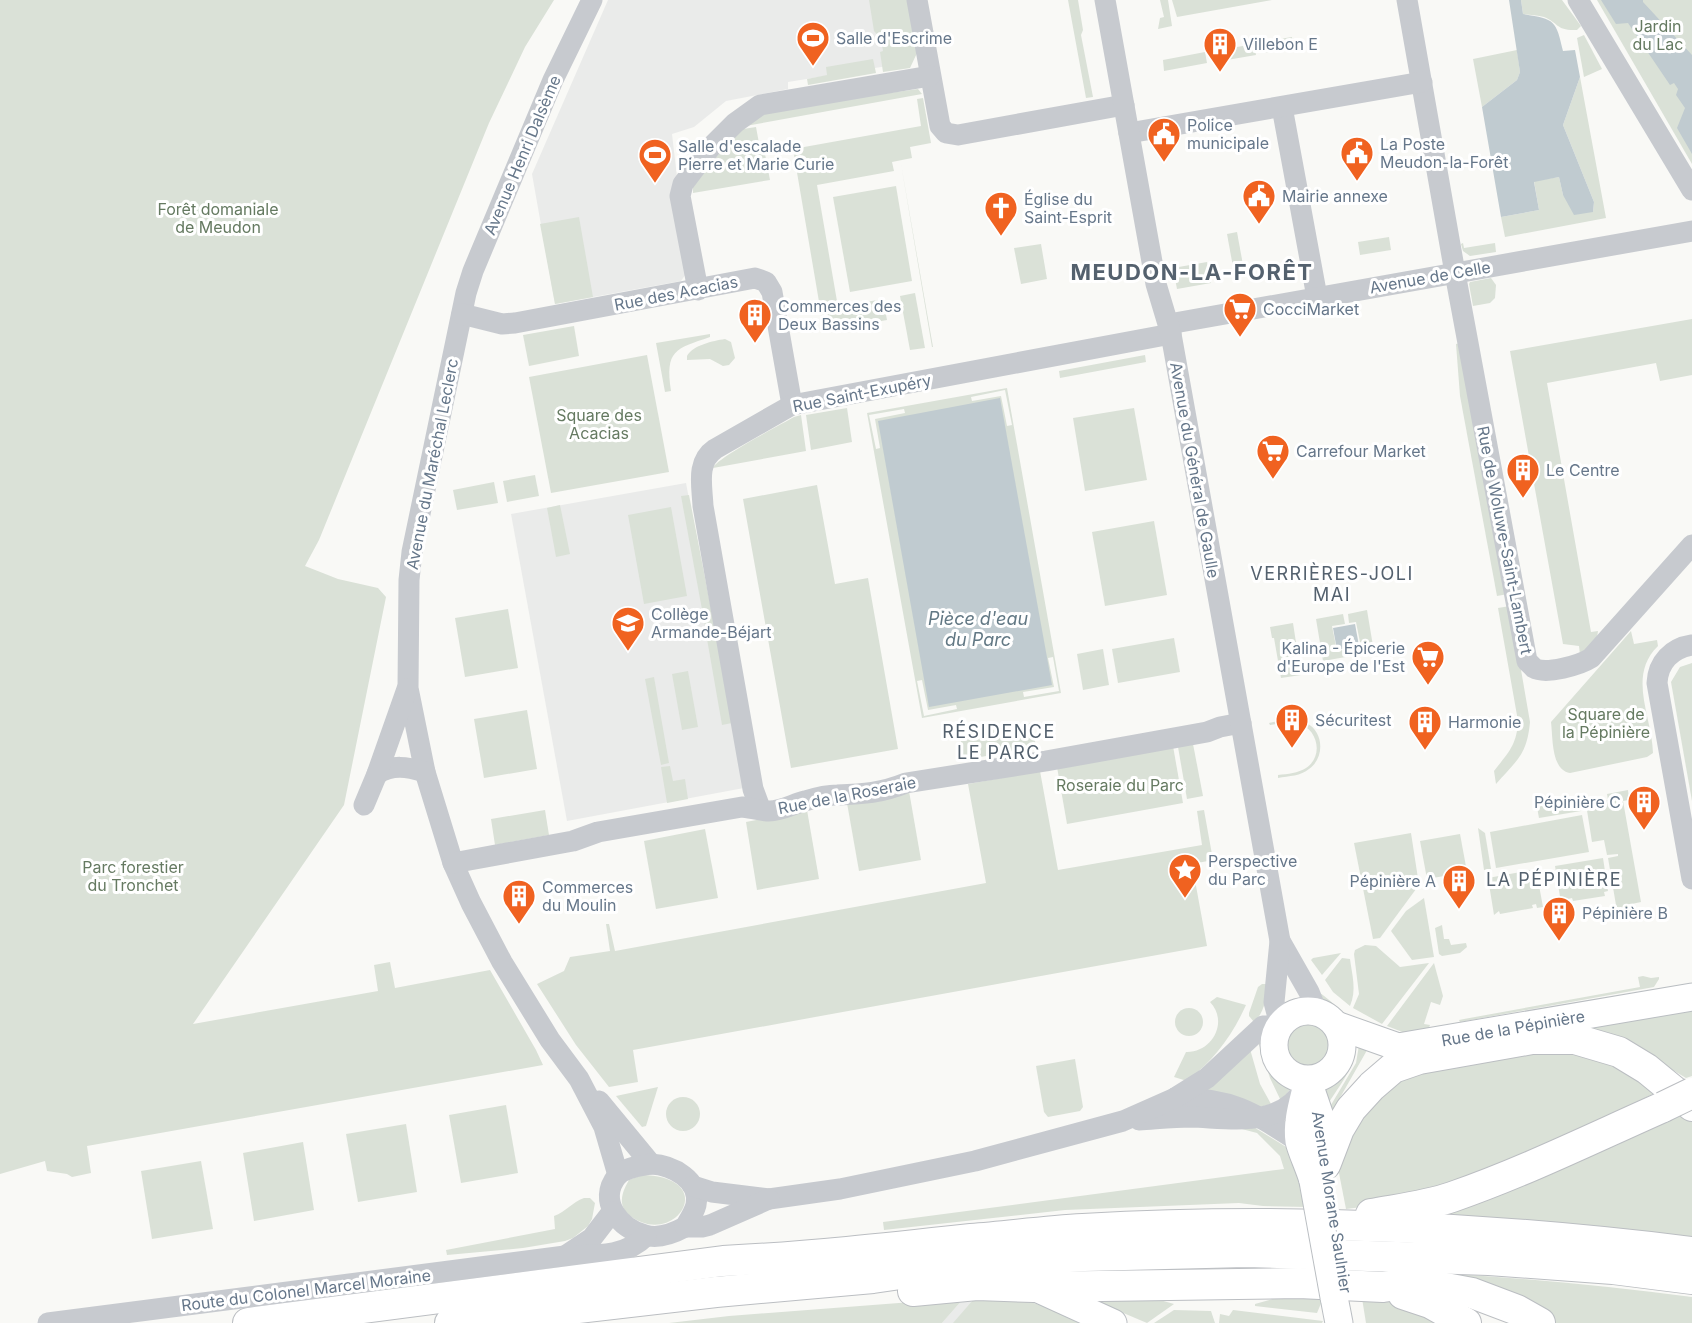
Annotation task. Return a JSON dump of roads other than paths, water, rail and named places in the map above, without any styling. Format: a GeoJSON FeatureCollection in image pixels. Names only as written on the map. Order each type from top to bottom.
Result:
{"type":"FeatureCollection","features":[{"type":"Feature","properties":{"kind":"highway"},"geometry":{"type":"LineString","coordinates":[[1322,1175],[1339,1129],[1351,1109],[1372,1086],[1394,1068],[1419,1059],[1532,1039],[1575,1039],[1620,1052],[1647,1069],[1677,1107]]}},
{"type":"Feature","properties":{"kind":"highway"},"geometry":{"type":"LineString","coordinates":[[1306,1225],[1415,1206],[1451,1197],[1677,1107],[1692,1094]]}},
{"type":"Feature","properties":{"kind":"highway"},"geometry":{"type":"LineString","coordinates":[[248,1323],[723,1261],[797,1257],[1083,1228],[1237,1224],[1428,1228],[1541,1236],[1692,1252]]}},
{"type":"Feature","properties":{"kind":"highway"},"geometry":{"type":"LineString","coordinates":[[450,1323],[716,1292],[873,1278],[976,1263],[1084,1256],[1246,1252],[1489,1260],[1613,1269],[1692,1279]]}},
{"type":"Feature","properties":{"kind":"highway"},"geometry":{"type":"LineString","coordinates":[[873,1278],[913,1291],[977,1285],[1034,1287],[1299,1283],[1383,1287],[1403,1284],[1440,1287],[1472,1293],[1517,1310],[1540,1323]]}},
{"type":"Feature","properties":{"kind":"highway"},"geometry":{"type":"LineString","coordinates":[[1383,1287],[1430,1303],[1466,1323]]}},
{"type":"Feature","properties":{"kind":"main road","name":"Rue de la Pépinière"},"geometry":{"type":"LineString","coordinates":[[1327,1018],[1398,1047],[1692,997]]}},
{"type":"Feature","properties":{"kind":"main road"},"geometry":{"type":"LineString","coordinates":[[1306,1011],[1327,1018],[1341,1034],[1343,1045],[1336,1065],[1328,1073],[1308,1080],[1288,1073],[1276,1056],[1274,1046],[1280,1024],[1296,1013],[1306,1011]]}},
{"type":"Feature","properties":{"kind":"main road","name":"Avenue Morane Saulnier"},"geometry":{"type":"LineString","coordinates":[[1308,1080],[1298,1123],[1299,1142],[1308,1162],[1322,1175]]}},
{"type":"Feature","properties":{"kind":"main road","name":"Avenue Morane Saulnier"},"geometry":{"type":"LineString","coordinates":[[1308,1080],[1322,1122],[1322,1175],[1343,1310]]}},
{"type":"Feature","properties":{"kind":"main road"},"geometry":{"type":"LineString","coordinates":[[1034,1287],[1113,1323]]}},
{"type":"Feature","properties":{"kind":"street","name":"Avenue Henri Dalsème"},"geometry":{"type":"LineString","coordinates":[[462,314],[480,251],[554,80],[592,0]]}},
{"type":"Feature","properties":{"kind":"street"},"geometry":{"type":"LineString","coordinates":[[917,0],[940,126],[946,132],[958,135],[1124,105]]}},
{"type":"Feature","properties":{"kind":"street","name":"Avenue du Général de Gaulle"},"geometry":{"type":"LineString","coordinates":[[1105,0],[1156,284],[1170,329],[1280,941],[1274,1002],[1280,1024]]}},
{"type":"Feature","properties":{"kind":"street"},"geometry":{"type":"LineString","coordinates":[[1407,0],[1455,273]]}},
{"type":"Feature","properties":{"kind":"street"},"geometry":{"type":"LineString","coordinates":[[1578,0],[1692,190]]}},
{"type":"Feature","properties":{"kind":"street"},"geometry":{"type":"LineString","coordinates":[[698,290],[680,196],[683,184],[711,147],[735,123],[760,105],[930,76]]}},
{"type":"Feature","properties":{"kind":"street"},"geometry":{"type":"LineString","coordinates":[[1129,133],[1422,82]]}},
{"type":"Feature","properties":{"kind":"street"},"geometry":{"type":"LineString","coordinates":[[1282,106],[1317,297]]}},
{"type":"Feature","properties":{"kind":"street","name":"Avenue de Celle"},"geometry":{"type":"LineString","coordinates":[[1170,329],[1317,297],[1692,231]]}},
{"type":"Feature","properties":{"kind":"street","name":"Rue de Woluwe-Saint-Lambert"},"geometry":{"type":"LineString","coordinates":[[1455,273],[1527,661],[1535,668],[1545,671],[1583,663],[1598,651],[1692,545]]}},
{"type":"Feature","properties":{"kind":"street","name":"Rue des Acacias"},"geometry":{"type":"LineString","coordinates":[[462,314],[509,324],[755,278],[766,282],[772,292],[792,405]]}},
{"type":"Feature","properties":{"kind":"street","name":"Avenue du Maréchal Leclerc"},"geometry":{"type":"LineString","coordinates":[[462,314],[412,552],[409,580],[408,688],[425,772],[453,863],[502,962],[550,1040],[651,1164]]}},
{"type":"Feature","properties":{"kind":"street","name":"Rue Saint-Exupéry"},"geometry":{"type":"LineString","coordinates":[[760,808],[753,789],[703,506],[701,469],[710,452],[792,405],[1170,329]]}},
{"type":"Feature","properties":{"kind":"street"},"geometry":{"type":"LineString","coordinates":[[1692,645],[1682,646],[1666,658],[1660,667],[1657,683],[1692,879]]}},
{"type":"Feature","properties":{"kind":"street"},"geometry":{"type":"LineString","coordinates":[[364,805],[408,688]]}},
{"type":"Feature","properties":{"kind":"street","name":"Rue de la Roseraie"},"geometry":{"type":"LineString","coordinates":[[453,863],[573,841],[598,832],[742,807],[768,811],[794,806],[803,801],[837,795],[860,795],[891,789],[906,783],[1046,761],[1207,732],[1241,723]]}},
{"type":"Feature","properties":{"kind":"street"},"geometry":{"type":"LineString","coordinates":[[377,774],[388,767],[406,767],[425,772]]}},
{"type":"Feature","properties":{"kind":"street","name":"Avenue du Général de Gaulle"},"geometry":{"type":"LineString","coordinates":[[1280,941],[1327,1018]]}},
{"type":"Feature","properties":{"kind":"street"},"geometry":{"type":"LineString","coordinates":[[769,1199],[712,1192],[693,1186],[671,1168],[651,1164],[627,1169],[618,1175],[612,1185],[610,1197],[612,1212],[621,1223],[645,1236],[671,1233],[685,1227],[710,1225],[769,1199],[855,1186],[975,1161],[1123,1121],[1175,1098],[1207,1078],[1263,1026],[1280,1024]]}},
{"type":"Feature","properties":{"kind":"street","name":"Avenue du Maréchal Leclerc"},"geometry":{"type":"LineString","coordinates":[[579,1078],[604,1127],[618,1175]]}},
{"type":"Feature","properties":{"kind":"street"},"geometry":{"type":"LineString","coordinates":[[1123,1121],[1182,1117],[1260,1118],[1296,1101],[1308,1080]]}},
{"type":"Feature","properties":{"kind":"street"},"geometry":{"type":"LineString","coordinates":[[1175,1098],[1207,1098],[1236,1106],[1299,1142]]}},
{"type":"Feature","properties":{"kind":"street"},"geometry":{"type":"LineString","coordinates":[[685,1227],[696,1203],[693,1186]]}},
{"type":"Feature","properties":{"kind":"street","name":"Route du Colonel Marcel Moraine"},"geometry":{"type":"LineString","coordinates":[[565,1256],[592,1238],[612,1212]]}},
{"type":"Feature","properties":{"kind":"street","name":"Route du Colonel Marcel Moraine"},"geometry":{"type":"LineString","coordinates":[[48,1323],[565,1256],[614,1254],[636,1245],[645,1236]]}},
{"type":"Feature","properties":{"kind":"water"},"geometry":{"type":"Polygon","coordinates":[[[1509,0],[1521,0],[1523,14],[1542,18],[1552,23],[1556,27],[1563,51],[1575,50],[1580,77],[1563,125],[1594,202],[1593,212],[1574,215],[1563,195],[1559,177],[1534,182],[1539,210],[1501,217],[1482,107],[1517,80],[1520,72],[1509,0]]]}},
{"type":"Feature","properties":{"kind":"water"},"geometry":{"type":"Polygon","coordinates":[[[1601,0],[1643,0],[1692,55],[1692,154],[1677,128],[1685,108],[1676,95],[1678,89],[1674,83],[1670,85],[1628,23],[1616,24],[1601,0]]]}},
{"type":"Feature","properties":{"kind":"water","name":"Pièce d'eau du Parc"},"geometry":{"type":"Polygon","coordinates":[[[1000,398],[1052,685],[929,707],[878,421],[1000,398]]]}},
{"type":"Feature","properties":{"kind":"water"},"geometry":{"type":"Polygon","coordinates":[[[1355,624],[1359,646],[1337,650],[1333,628],[1355,624]]]}},
{"type":"Feature","properties":{"kind":"place","name":"Salle d'Escrime"},"geometry":{"type":"Point","coordinates":[813,67]}},
{"type":"Feature","properties":{"kind":"place","name":"Villebon E"},"geometry":{"type":"Point","coordinates":[1220,73]}},
{"type":"Feature","properties":{"kind":"place","name":"Police municipale"},"geometry":{"type":"Point","coordinates":[1164,163]}},
{"type":"Feature","properties":{"kind":"place","name":"La Poste Meudon-la-Forêt"},"geometry":{"type":"Point","coordinates":[1357,182]}},
{"type":"Feature","properties":{"kind":"place","name":"Salle d'escalade Pierre et Marie Curie"},"geometry":{"type":"Point","coordinates":[655,184]}},
{"type":"Feature","properties":{"kind":"place","name":"Mairie annexe"},"geometry":{"type":"Point","coordinates":[1259,225]}},
{"type":"Feature","properties":{"kind":"place","name":"Église du Saint-Esprit"},"geometry":{"type":"Point","coordinates":[1001,237]}},
{"type":"Feature","properties":{"kind":"place","name":"CocciMarket"},"geometry":{"type":"Point","coordinates":[1240,338]}},
{"type":"Feature","properties":{"kind":"place","name":"Commerces des Deux Bassins"},"geometry":{"type":"Point","coordinates":[755,344]}},
{"type":"Feature","properties":{"kind":"place","name":"Carrefour Market"},"geometry":{"type":"Point","coordinates":[1273,480]}},
{"type":"Feature","properties":{"kind":"place","name":"Le Centre"},"geometry":{"type":"Point","coordinates":[1523,499]}},
{"type":"Feature","properties":{"kind":"place","name":"Collège Armande-Béjart"},"geometry":{"type":"Point","coordinates":[628,652]}},
{"type":"Feature","properties":{"kind":"place","name":"Kalina - Épicerie d'Europe de l'Est"},"geometry":{"type":"Point","coordinates":[1428,686]}},
{"type":"Feature","properties":{"kind":"place","name":"Sécuritest"},"geometry":{"type":"Point","coordinates":[1292,749]}},
{"type":"Feature","properties":{"kind":"place","name":"Harmonie"},"geometry":{"type":"Point","coordinates":[1425,751]}},
{"type":"Feature","properties":{"kind":"place","name":"Pépinière C"},"geometry":{"type":"Point","coordinates":[1644,831]}},
{"type":"Feature","properties":{"kind":"place","name":"Perspective du Parc"},"geometry":{"type":"Point","coordinates":[1185,899]}},
{"type":"Feature","properties":{"kind":"place","name":"Pépinière A"},"geometry":{"type":"Point","coordinates":[1459,910]}},
{"type":"Feature","properties":{"kind":"place","name":"Commerces du Moulin"},"geometry":{"type":"Point","coordinates":[519,925]}},
{"type":"Feature","properties":{"kind":"place","name":"Pépinière B"},"geometry":{"type":"Point","coordinates":[1559,942]}},
{"type":"Feature","properties":{"kind":"district","name":"MEUDON-LA-FORÊT"},"geometry":{"type":"Point","coordinates":[1192,272]}},
{"type":"Feature","properties":{"kind":"district","name":"VERRIÈRES-JOLI MAI"},"geometry":{"type":"Point","coordinates":[1332,583]}},
{"type":"Feature","properties":{"kind":"district","name":"RÉSIDENCE LE PARC"},"geometry":{"type":"Point","coordinates":[999,741]}},
{"type":"Feature","properties":{"kind":"district","name":"LA PÉPINIÈRE"},"geometry":{"type":"Point","coordinates":[1554,879]}},
{"type":"Feature","properties":{"kind":"park label","name":"Jardin du Lac"},"geometry":{"type":"Point","coordinates":[1658,35]}},
{"type":"Feature","properties":{"kind":"park label","name":"Forêt domaniale de Meudon"},"geometry":{"type":"Point","coordinates":[218,218]}},
{"type":"Feature","properties":{"kind":"park label","name":"Square des Acacias"},"geometry":{"type":"Point","coordinates":[599,424]}},
{"type":"Feature","properties":{"kind":"park label","name":"Square de la Pépinière"},"geometry":{"type":"Point","coordinates":[1606,723]}},
{"type":"Feature","properties":{"kind":"park label","name":"Roseraie du Parc"},"geometry":{"type":"Point","coordinates":[1120,785]}},
{"type":"Feature","properties":{"kind":"park label","name":"Parc forestier du Tronchet"},"geometry":{"type":"Point","coordinates":[133,876]}}]}
